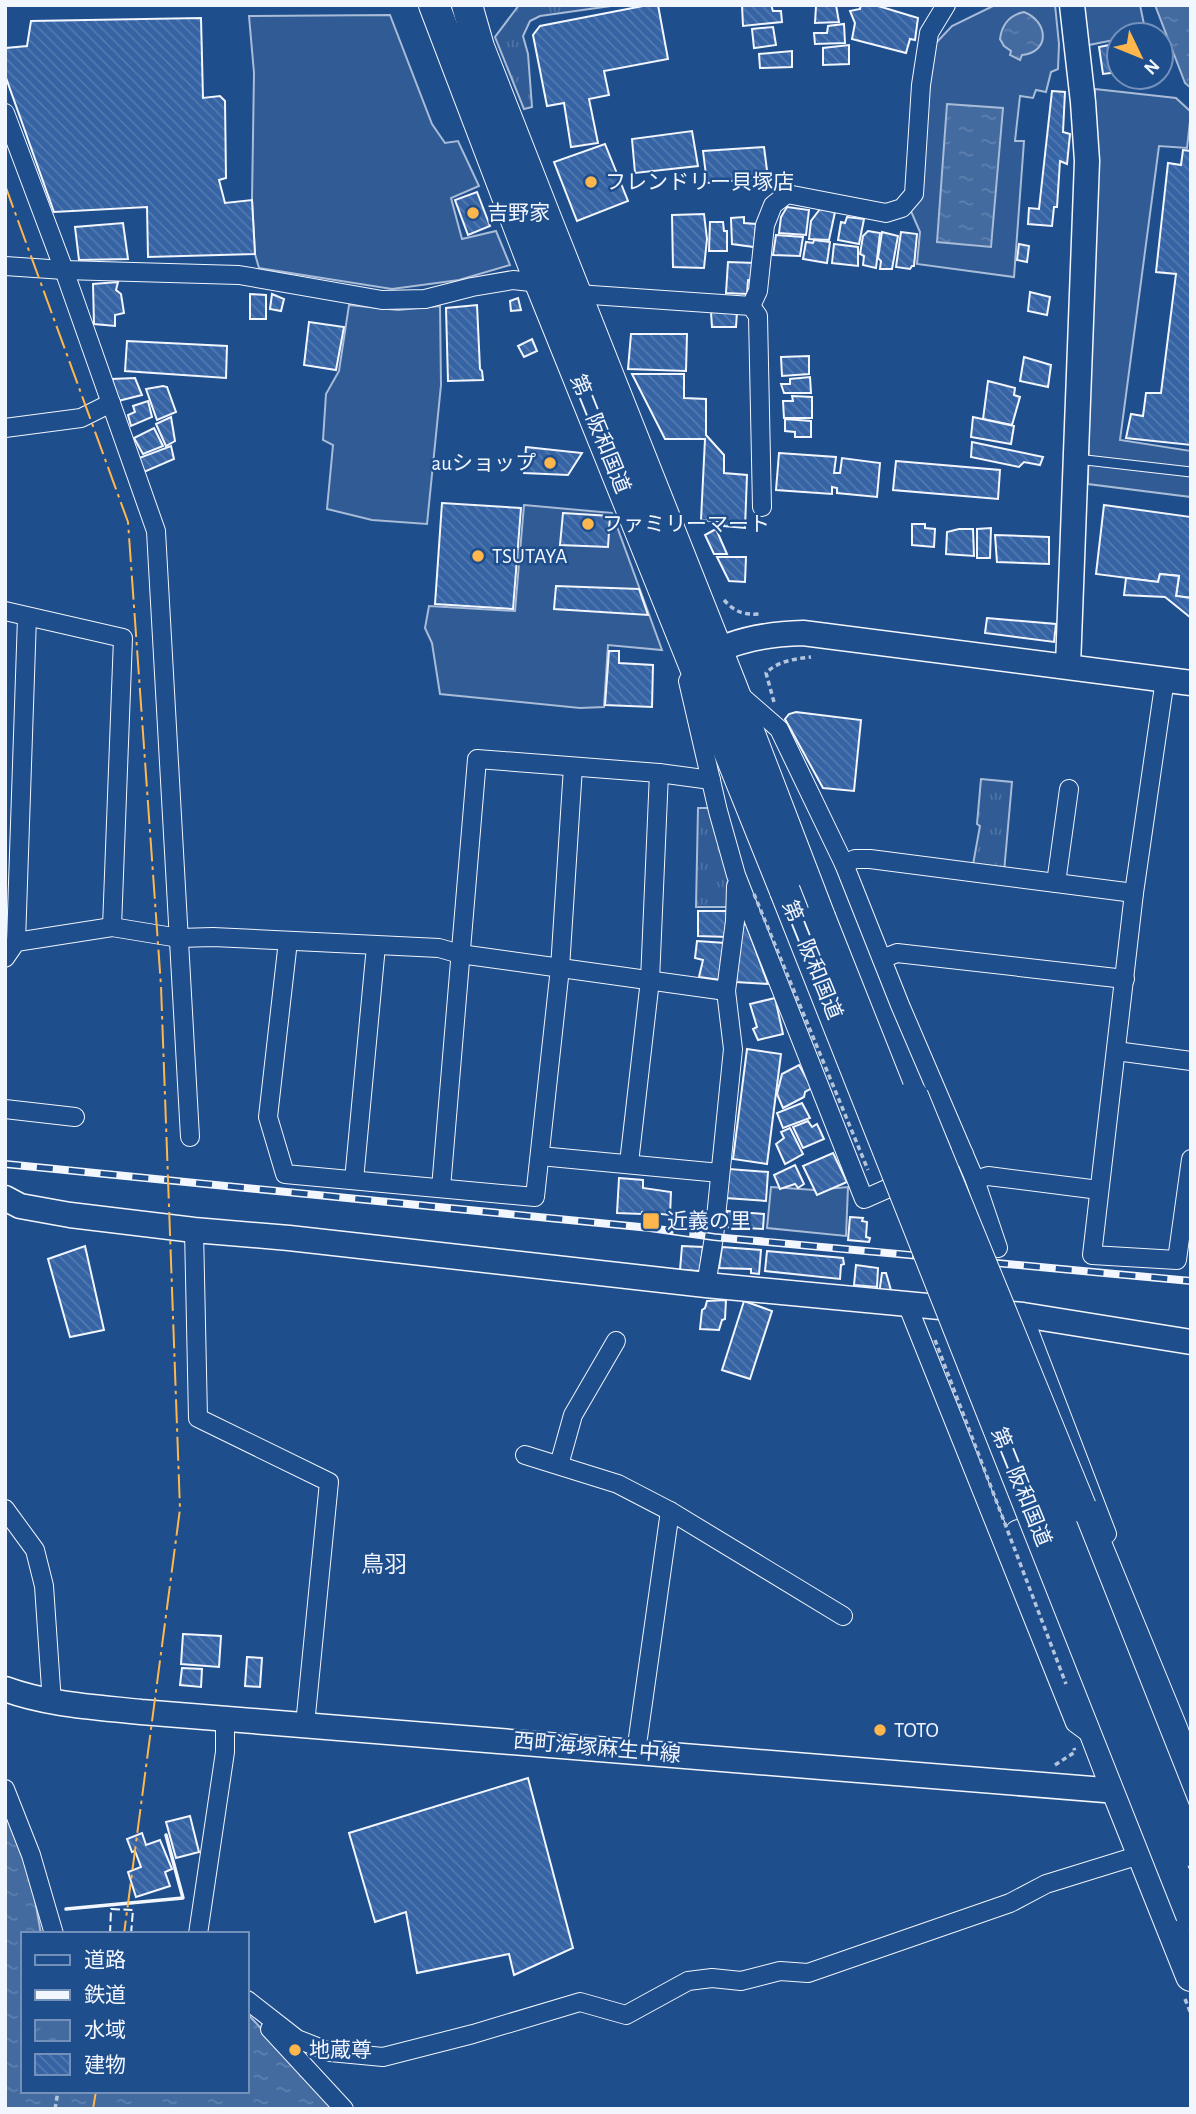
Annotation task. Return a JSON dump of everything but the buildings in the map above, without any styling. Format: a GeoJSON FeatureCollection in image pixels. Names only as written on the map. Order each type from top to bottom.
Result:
{"type":"FeatureCollection","features":[{"type":"Feature","properties":{"kind":"highway","name":"第二阪和国道"},"geometry":{"type":"LineString","coordinates":[[434,5],[540,283],[706,657],[733,688],[793,846],[828,912],[1191,1851]]}},
{"type":"Feature","properties":{"kind":"highway","name":"第二阪和国道"},"geometry":{"type":"LineString","coordinates":[[467,5],[480,47],[577,294],[706,657],[770,893],[1191,1915]]}},
{"type":"Feature","properties":{"kind":"highway"},"geometry":{"type":"LineString","coordinates":[[770,893],[1019,1535],[1086,1742],[1117,1791],[1191,1976]]}},
{"type":"Feature","properties":{"kind":"highway"},"geometry":{"type":"LineString","coordinates":[[828,912],[1081,1507],[1173,1731],[1191,1782]]}},
{"type":"Feature","properties":{"kind":"street"},"geometry":{"type":"LineString","coordinates":[[751,306],[758,291],[765,225],[773,205],[787,194],[886,213],[902,208],[914,194],[921,85],[929,33],[946,5]]}},
{"type":"Feature","properties":{"kind":"street"},"geometry":{"type":"LineString","coordinates":[[1068,666],[1087,161],[1072,5]]}},
{"type":"Feature","properties":{"kind":"street"},"geometry":{"type":"LineString","coordinates":[[5,113],[64,270],[156,531],[190,1137]]}},
{"type":"Feature","properties":{"kind":"street"},"geometry":{"type":"LineString","coordinates":[[5,266],[239,275],[382,300],[425,299],[513,280],[540,283],[577,294],[751,306]]}},
{"type":"Feature","properties":{"kind":"street"},"geometry":{"type":"LineString","coordinates":[[751,306],[758,316],[762,507]]}},
{"type":"Feature","properties":{"kind":"street"},"geometry":{"type":"LineString","coordinates":[[5,428],[81,418],[111,402]]}},
{"type":"Feature","properties":{"kind":"street"},"geometry":{"type":"LineString","coordinates":[[5,611],[123,638],[112,927]]}},
{"type":"Feature","properties":{"kind":"street"},"geometry":{"type":"LineString","coordinates":[[5,958],[16,942],[14,777],[27,617]]}},
{"type":"Feature","properties":{"kind":"street"},"geometry":{"type":"LineString","coordinates":[[964,1154],[864,1199],[736,875],[710,780],[688,681],[706,657],[776,634],[803,634],[1191,683]]}},
{"type":"Feature","properties":{"kind":"street"},"geometry":{"type":"LineString","coordinates":[[1165,679],[1134,893],[1092,1255],[1177,1260],[1186,1235],[1191,1159]]}},
{"type":"Feature","properties":{"kind":"street"},"geometry":{"type":"LineString","coordinates":[[733,688],[779,729],[844,864],[975,1180],[998,1248]]}},
{"type":"Feature","properties":{"kind":"street"},"geometry":{"type":"LineString","coordinates":[[440,1188],[477,760],[710,780]]}},
{"type":"Feature","properties":{"kind":"street"},"geometry":{"type":"LineString","coordinates":[[288,941],[268,1117],[285,1174],[535,1197],[561,968],[573,768]]}},
{"type":"Feature","properties":{"kind":"street"},"geometry":{"type":"LineString","coordinates":[[629,1163],[650,980],[659,774]]}},
{"type":"Feature","properties":{"kind":"street"},"geometry":{"type":"LineString","coordinates":[[1056,883],[1069,789]]}},
{"type":"Feature","properties":{"kind":"street"},"geometry":{"type":"LineString","coordinates":[[844,864],[855,859],[870,859],[1134,893]]}},
{"type":"Feature","properties":{"kind":"street"},"geometry":{"type":"LineString","coordinates":[[706,1286],[733,1049],[726,991],[735,921],[736,875]]}},
{"type":"Feature","properties":{"kind":"street"},"geometry":{"type":"LineString","coordinates":[[16,942],[112,927],[179,938],[439,948],[460,954],[726,991]]}},
{"type":"Feature","properties":{"kind":"street"},"geometry":{"type":"LineString","coordinates":[[354,1180],[376,946]]}},
{"type":"Feature","properties":{"kind":"street"},"geometry":{"type":"LineString","coordinates":[[882,959],[897,953],[1125,979]]}},
{"type":"Feature","properties":{"kind":"street"},"geometry":{"type":"LineString","coordinates":[[1116,1051],[1191,1061]]}},
{"type":"Feature","properties":{"kind":"street"},"geometry":{"type":"LineString","coordinates":[[5,1109],[46,1106],[75,1117]]}},
{"type":"Feature","properties":{"kind":"street"},"geometry":{"type":"LineString","coordinates":[[540,1156],[720,1172]]}},
{"type":"Feature","properties":{"kind":"street"},"geometry":{"type":"LineString","coordinates":[[975,1180],[988,1176],[1099,1190]]}},
{"type":"Feature","properties":{"kind":"street"},"geometry":{"type":"LineString","coordinates":[[5,1198],[20,1206],[194,1230],[289,1238],[706,1286],[1023,1315],[1191,1342]]}},
{"type":"Feature","properties":{"kind":"street"},"geometry":{"type":"LineString","coordinates":[[194,1230],[198,1418],[329,1482],[305,1725]]}},
{"type":"Feature","properties":{"kind":"street"},"geometry":{"type":"LineString","coordinates":[[907,1304],[1075,1723],[1086,1742]]}},
{"type":"Feature","properties":{"kind":"street"},"geometry":{"type":"LineString","coordinates":[[1023,1315],[1171,1698],[1173,1731]]}},
{"type":"Feature","properties":{"kind":"street"},"geometry":{"type":"LineString","coordinates":[[559,1465],[573,1415],[616,1341]]}},
{"type":"Feature","properties":{"kind":"street"},"geometry":{"type":"LineString","coordinates":[[526,1455],[618,1485],[670,1511],[843,1616]]}},
{"type":"Feature","properties":{"kind":"street"},"geometry":{"type":"LineString","coordinates":[[5,1509],[35,1550],[44,1586],[52,1703]]}},
{"type":"Feature","properties":{"kind":"street"},"geometry":{"type":"LineString","coordinates":[[636,1752],[670,1511]]}},
{"type":"Feature","properties":{"kind":"street","name":"西町海塚麻生中線"},"geometry":{"type":"LineString","coordinates":[[5,1689],[52,1703],[225,1719],[1191,1797]]}},
{"type":"Feature","properties":{"kind":"street"},"geometry":{"type":"LineString","coordinates":[[198,1932],[225,1752],[225,1719]]}},
{"type":"Feature","properties":{"kind":"street"},"geometry":{"type":"LineString","coordinates":[[5,1789],[32,1856],[53,1932]]}},
{"type":"Feature","properties":{"kind":"street"},"geometry":{"type":"LineString","coordinates":[[248,2002],[297,2039],[330,2052],[383,2057],[580,2002],[626,2015],[688,1981],[712,1978],[741,1981],[780,1971],[808,1973],[1010,1903],[1046,1884],[1143,1854]]}},
{"type":"Feature","properties":{"kind":"street"},"geometry":{"type":"LineString","coordinates":[[248,2002],[344,2109]]}},
{"type":"Feature","properties":{"kind":"lane"},"geometry":{"type":"LineString","coordinates":[[1075,459],[1191,472]]}},
{"type":"Feature","properties":{"kind":"path"},"geometry":{"type":"LineString","coordinates":[[777,710],[765,673],[772,666],[789,659],[810,657]]}},
{"type":"Feature","properties":{"kind":"path"},"geometry":{"type":"LineString","coordinates":[[770,893],[869,1174]]}},
{"type":"Feature","properties":{"kind":"path"},"geometry":{"type":"LineString","coordinates":[[934,1336],[1066,1685]]}},
{"type":"Feature","properties":{"kind":"path"},"geometry":{"type":"LineString","coordinates":[[1049,1769],[1086,1742]]}},
{"type":"Feature","properties":{"kind":"green space"},"geometry":{"type":"Polygon","coordinates":[[[519,5],[618,5],[540,16],[530,21],[523,36],[528,54],[532,107],[524,109],[495,37],[519,5]]]}},
{"type":"Feature","properties":{"kind":"green space"},"geometry":{"type":"Polygon","coordinates":[[[981,779],[1012,782],[1004,872],[972,870],[980,826],[977,824],[981,779]]]}},
{"type":"Feature","properties":{"kind":"green space"},"geometry":{"type":"Polygon","coordinates":[[[698,808],[714,808],[734,876],[734,907],[696,907],[698,808]]]}},
{"type":"Feature","properties":{"kind":"shaded area"},"geometry":{"type":"Polygon","coordinates":[[[995,5],[1055,5],[1059,44],[1058,69],[1051,72],[1046,92],[1036,90],[1033,98],[1020,96],[1015,141],[1024,141],[1014,277],[917,264],[920,232],[910,209],[922,196],[935,44],[952,26],[995,5]]]}},
{"type":"Feature","properties":{"kind":"shaded area"},"geometry":{"type":"Polygon","coordinates":[[[1083,5],[1140,5],[1143,21],[1105,21],[1105,42],[1084,46],[1083,5]]]}},
{"type":"Feature","properties":{"kind":"shaded area"},"geometry":{"type":"Polygon","coordinates":[[[390,15],[432,124],[445,143],[458,141],[479,186],[451,198],[462,239],[496,231],[510,265],[459,280],[392,289],[259,268],[255,254],[252,200],[254,73],[249,16],[390,15]]]}},
{"type":"Feature","properties":{"kind":"shaded area"},"geometry":{"type":"Polygon","coordinates":[[[1095,89],[1176,98],[1191,112],[1187,148],[1159,146],[1120,440],[1191,451],[1191,497],[1088,484],[1095,89]]]}},
{"type":"Feature","properties":{"kind":"shaded area"},"geometry":{"type":"Polygon","coordinates":[[[349,305],[398,310],[440,306],[441,385],[427,524],[372,520],[327,509],[333,445],[323,440],[326,394],[339,371],[349,305]]]}},
{"type":"Feature","properties":{"kind":"shaded area"},"geometry":{"type":"Polygon","coordinates":[[[524,505],[612,513],[662,650],[608,645],[604,707],[580,708],[440,694],[432,643],[425,628],[429,606],[515,611],[524,505]]]}},
{"type":"Feature","properties":{"kind":"shaded area"},"geometry":{"type":"Polygon","coordinates":[[[771,1187],[815,1190],[848,1187],[846,1236],[767,1228],[771,1187]]]}},
{"type":"Feature","properties":{"kind":"water"},"geometry":{"type":"Polygon","coordinates":[[[1155,5],[1191,5],[1191,88],[1185,83],[1175,57],[1175,21],[1161,21],[1155,5]]]}},
{"type":"Feature","properties":{"kind":"water"},"geometry":{"type":"Polygon","coordinates":[[[1024,12],[1038,22],[1043,36],[1038,48],[1022,55],[1020,60],[1010,55],[1011,51],[1000,39],[1007,21],[1024,12]]]}},
{"type":"Feature","properties":{"kind":"water"},"geometry":{"type":"Polygon","coordinates":[[[947,104],[1003,108],[991,247],[937,242],[947,104]]]}},
{"type":"Feature","properties":{"kind":"water"},"geometry":{"type":"Polygon","coordinates":[[[5,1805],[29,1866],[41,1932],[21,1932],[21,2093],[248,2093],[248,2014],[334,2109],[5,2109],[5,1805]]]}},
{"type":"Feature","properties":{"kind":"railway"},"geometry":{"type":"LineString","coordinates":[[5,1164],[650,1228],[714,1237],[1191,1281]]}},
{"type":"Feature","properties":{"kind":"fence"},"geometry":{"type":"LineString","coordinates":[[110,1932],[111,1909],[133,1910],[131,1932]]}},
{"type":"Feature","properties":{"kind":"wall"},"geometry":{"type":"LineString","coordinates":[[66,1909],[183,1898],[166,1835]]}},
{"type":"Feature","properties":{"kind":"power"},"geometry":{"type":"LineString","coordinates":[[5,185],[128,522],[161,986],[180,1509],[124,1932]]}},
{"type":"Feature","properties":{"kind":"power"},"geometry":{"type":"LineString","coordinates":[[93,2109],[96,2093]]}},
{"type":"Feature","properties":{"kind":"place","name":"フレンドリー貝塚店"},"geometry":{"type":"Point","coordinates":[591,182]}},
{"type":"Feature","properties":{"kind":"place","name":"吉野家"},"geometry":{"type":"Point","coordinates":[473,213]}},
{"type":"Feature","properties":{"kind":"place","name":"auショップ"},"geometry":{"type":"Point","coordinates":[550,463]}},
{"type":"Feature","properties":{"kind":"place","name":"ファミリーマート"},"geometry":{"type":"Point","coordinates":[588,524]}},
{"type":"Feature","properties":{"kind":"place","name":"TSUTAYA"},"geometry":{"type":"Point","coordinates":[478,556]}},
{"type":"Feature","properties":{"kind":"place","name":"近義の里"},"geometry":{"type":"Point","coordinates":[651,1221]}},
{"type":"Feature","properties":{"kind":"place","name":"TOTO"},"geometry":{"type":"Point","coordinates":[880,1730]}},
{"type":"Feature","properties":{"kind":"place","name":"地蔵尊"},"geometry":{"type":"Point","coordinates":[295,2050]}},
{"type":"Feature","properties":{"kind":"district","name":"鳥羽"},"geometry":{"type":"Point","coordinates":[384,1565]}}]}
